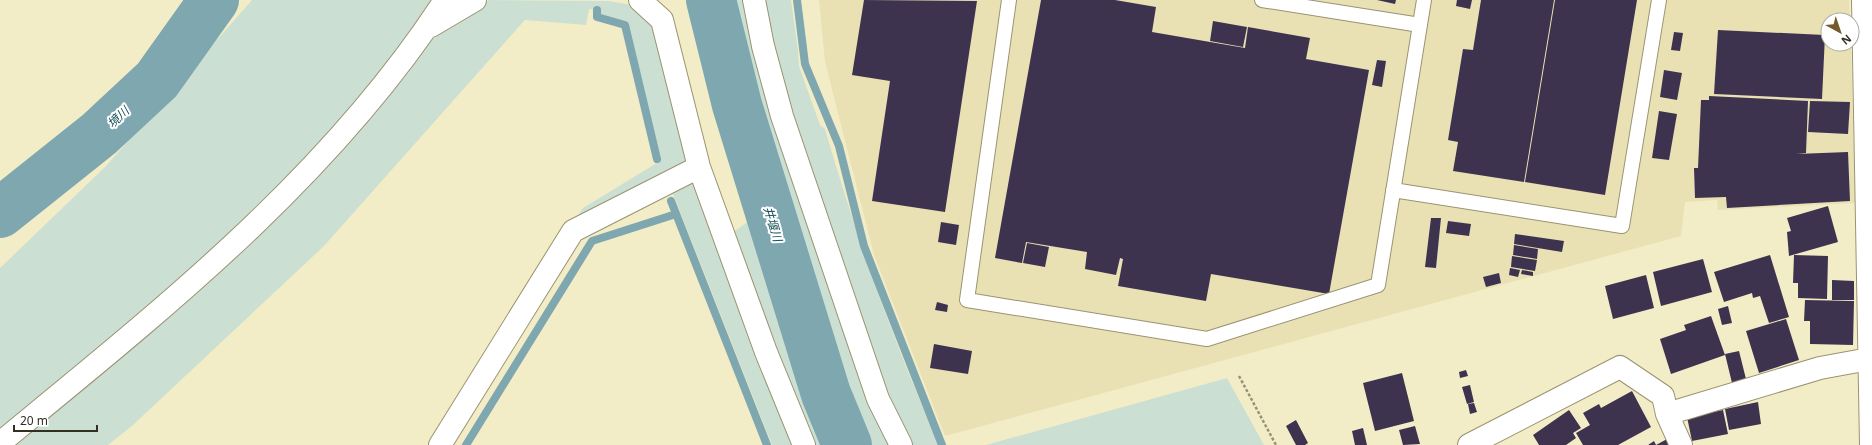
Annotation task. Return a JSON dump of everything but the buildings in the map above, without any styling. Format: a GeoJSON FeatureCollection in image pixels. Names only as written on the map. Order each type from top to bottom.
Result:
{"type":"FeatureCollection","features":[{"type":"Feature","properties":{"kind":"street"},"geometry":{"type":"LineString","coordinates":[[0,443],[142,327],[270,211],[338,140],[426,29],[445,0]]}},
{"type":"Feature","properties":{"kind":"street"},"geometry":{"type":"LineString","coordinates":[[426,29],[474,0]]}},
{"type":"Feature","properties":{"kind":"street"},"geometry":{"type":"LineString","coordinates":[[640,0],[662,20],[699,167],[766,352],[804,445]]}},
{"type":"Feature","properties":{"kind":"street"},"geometry":{"type":"LineString","coordinates":[[754,0],[763,46],[782,116],[878,399],[901,445]]}},
{"type":"Feature","properties":{"kind":"street"},"geometry":{"type":"LineString","coordinates":[[1863,0],[1868,49],[1870,258],[1869,359],[1871,445]]}},
{"type":"Feature","properties":{"kind":"street"},"geometry":{"type":"LineString","coordinates":[[440,445],[572,232],[699,167]]}},
{"type":"Feature","properties":{"kind":"street"},"geometry":{"type":"LineString","coordinates":[[1667,414],[1820,368],[1869,359]]}},
{"type":"Feature","properties":{"kind":"street"},"geometry":{"type":"LineString","coordinates":[[1469,445],[1620,367],[1663,396],[1667,414],[1681,445]]}},
{"type":"Feature","properties":{"kind":"lane"},"geometry":{"type":"LineString","coordinates":[[1010,0],[967,300],[1207,338],[1378,285],[1424,0]]}},
{"type":"Feature","properties":{"kind":"lane"},"geometry":{"type":"LineString","coordinates":[[1262,0],[1420,25]]}},
{"type":"Feature","properties":{"kind":"lane"},"geometry":{"type":"LineString","coordinates":[[1393,190],[1622,226],[1659,0]]}},
{"type":"Feature","properties":{"kind":"path"},"geometry":{"type":"LineString","coordinates":[[1239,376],[1276,445]]}},
{"type":"Feature","properties":{"kind":"shaded area"},"geometry":{"type":"Polygon","coordinates":[[[819,0],[1849,0],[1850,12],[1820,12],[1820,52],[1851,52],[1855,203],[1718,210],[1717,200],[1685,202],[1681,236],[945,436],[874,255],[825,62],[819,0]]]}},
{"type":"Feature","properties":{"kind":"green space"},"geometry":{"type":"Polygon","coordinates":[[[252,0],[437,0],[358,105],[265,206],[0,434],[0,268],[105,167],[252,0]]]}},
{"type":"Feature","properties":{"kind":"green space"},"geometry":{"type":"Polygon","coordinates":[[[489,0],[608,1],[632,5],[659,24],[690,152],[686,167],[577,217],[583,208],[660,161],[627,23],[601,17],[601,10],[589,9],[586,25],[525,20],[324,246],[133,425],[108,445],[8,445],[429,42],[489,0]]]}},
{"type":"Feature","properties":{"kind":"green space"},"geometry":{"type":"Polygon","coordinates":[[[722,0],[748,0],[894,445],[872,445],[835,363],[813,307],[774,195],[758,140],[722,0]]]}},
{"type":"Feature","properties":{"kind":"green space"},"geometry":{"type":"Polygon","coordinates":[[[761,0],[791,0],[799,66],[820,125],[825,129],[863,249],[891,328],[922,407],[939,445],[908,445],[861,337],[784,104],[761,0]]]}},
{"type":"Feature","properties":{"kind":"green space"},"geometry":{"type":"Polygon","coordinates":[[[689,180],[700,183],[797,445],[772,445],[671,189],[689,180]]]}},
{"type":"Feature","properties":{"kind":"green space"},"geometry":{"type":"Polygon","coordinates":[[[756,216],[818,405],[835,445],[810,445],[732,233],[756,216]]]}},
{"type":"Feature","properties":{"kind":"green space"},"geometry":{"type":"Polygon","coordinates":[[[1227,378],[1264,445],[986,445],[1227,378]]]}},
{"type":"Feature","properties":{"kind":"waterway","name":"境川"},"geometry":{"type":"LineString","coordinates":[[0,213],[99,134],[157,80],[214,0]]}},
{"type":"Feature","properties":{"kind":"waterway","name":"井堰川"},"geometry":{"type":"LineString","coordinates":[[711,0],[737,105],[826,394],[847,445]]}},
{"type":"Feature","properties":{"kind":"waterway"},"geometry":{"type":"LineString","coordinates":[[797,0],[805,64],[839,146],[864,246],[942,445]]}},
{"type":"Feature","properties":{"kind":"waterway"},"geometry":{"type":"LineString","coordinates":[[597,10],[597,17],[625,25],[657,159]]}},
{"type":"Feature","properties":{"kind":"waterway"},"geometry":{"type":"LineString","coordinates":[[671,201],[767,445]]}},
{"type":"Feature","properties":{"kind":"waterway"},"geometry":{"type":"LineString","coordinates":[[466,445],[592,241],[676,214]]}}]}
